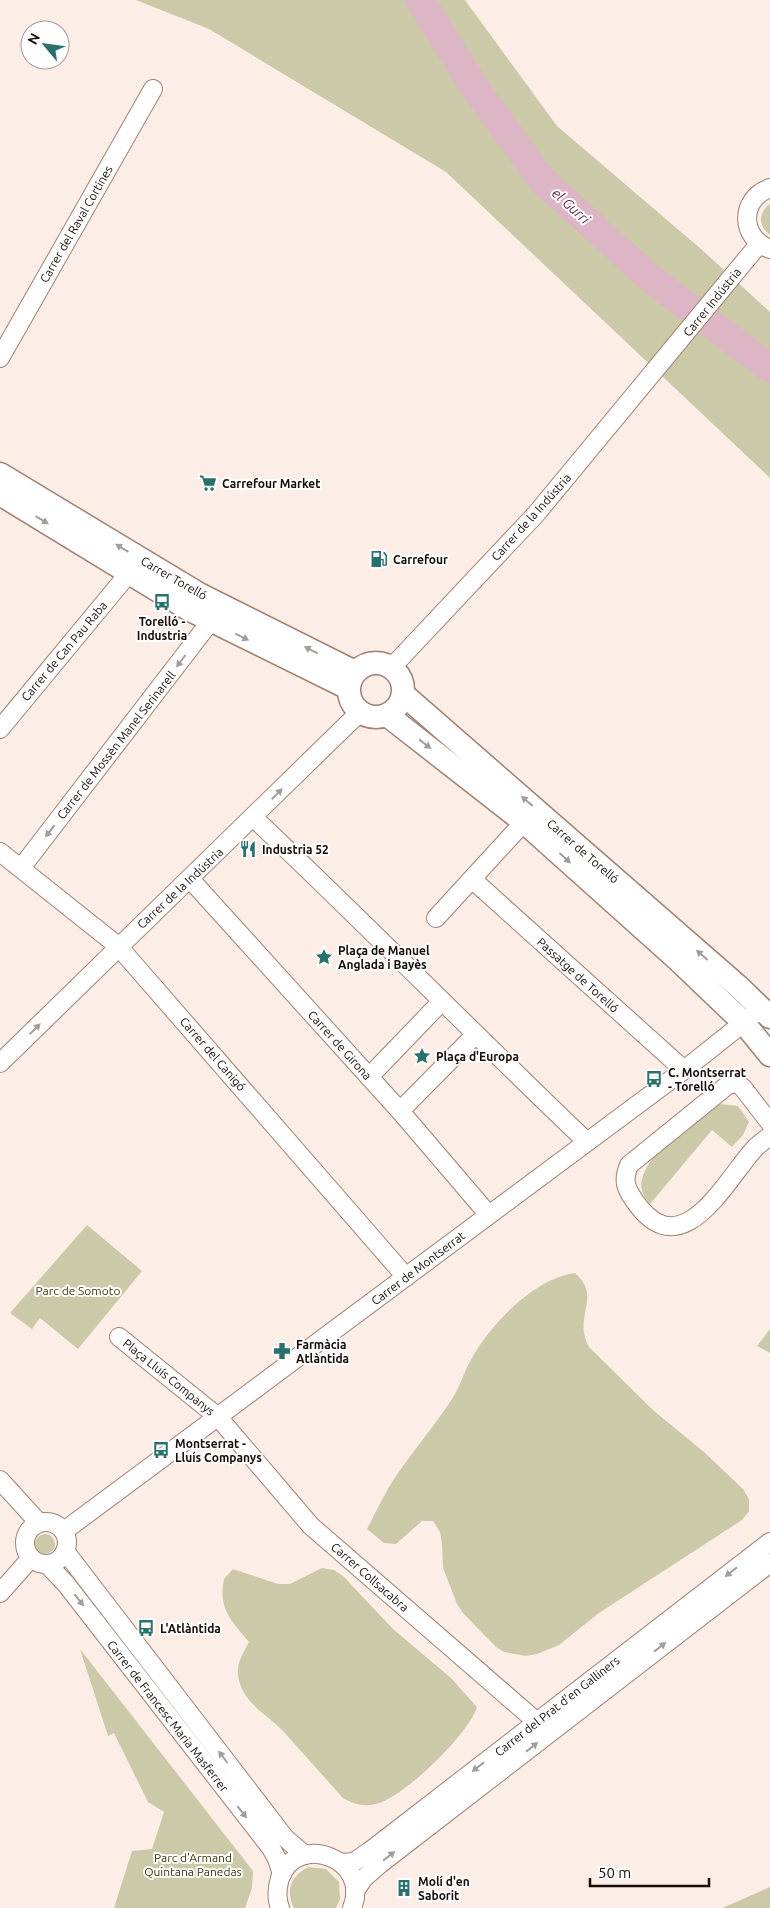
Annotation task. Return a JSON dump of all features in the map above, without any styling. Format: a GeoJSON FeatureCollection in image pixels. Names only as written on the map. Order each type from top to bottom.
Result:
{"type":"FeatureCollection","features":[{"type":"Feature","properties":{"kind":"street","name":"Carrer del Raval Cortines"},"geometry":{"type":"LineString","coordinates":[[0,358],[153,89]]}},
{"type":"Feature","properties":{"kind":"street"},"geometry":{"type":"LineString","coordinates":[[765,247],[748,230],[747,211],[754,198],[770,188]]}},
{"type":"Feature","properties":{"kind":"street","name":"Carrer Indústria"},"geometry":{"type":"LineString","coordinates":[[664,360],[735,273],[765,247]]}},
{"type":"Feature","properties":{"kind":"street","name":"Carrer de la Indústria"},"geometry":{"type":"LineString","coordinates":[[392,667],[536,514],[664,360]]}},
{"type":"Feature","properties":{"kind":"street","name":"Carrer Torelló"},"geometry":{"type":"LineString","coordinates":[[0,474],[199,594],[352,680]]}},
{"type":"Feature","properties":{"kind":"street","name":"Carrer Torelló"},"geometry":{"type":"LineString","coordinates":[[0,494],[210,622],[352,680]]}},
{"type":"Feature","properties":{"kind":"street","name":"Carrer de Can Pau Raba"},"geometry":{"type":"LineString","coordinates":[[0,729],[129,573]]}},
{"type":"Feature","properties":{"kind":"street","name":"Carrer de Mossèn Manel Serinarell"},"geometry":{"type":"LineString","coordinates":[[21,868],[210,622]]}},
{"type":"Feature","properties":{"kind":"street"},"geometry":{"type":"LineString","coordinates":[[372,662],[381,663],[392,667],[401,679],[403,694],[397,706],[387,715],[373,717],[360,712],[351,701],[352,680],[365,664],[372,662]]}},
{"type":"Feature","properties":{"kind":"street","name":"Carrer de Torelló"},"geometry":{"type":"LineString","coordinates":[[403,694],[768,1009]]}},
{"type":"Feature","properties":{"kind":"street","name":"Carrer de la Indústria"},"geometry":{"type":"LineString","coordinates":[[0,1063],[118,946],[254,818],[360,712]]}},
{"type":"Feature","properties":{"kind":"street","name":"Carrer de Torelló"},"geometry":{"type":"LineString","coordinates":[[387,715],[524,822],[670,952],[744,1023],[770,1056]]}},
{"type":"Feature","properties":{"kind":"street"},"geometry":{"type":"LineString","coordinates":[[254,818],[361,919],[475,1035],[586,1140]]}},
{"type":"Feature","properties":{"kind":"street"},"geometry":{"type":"LineString","coordinates":[[436,918],[473,880],[524,822]]}},
{"type":"Feature","properties":{"kind":"street","name":"Carrer del Canigó"},"geometry":{"type":"LineString","coordinates":[[0,852],[118,946],[406,1276]]}},
{"type":"Feature","properties":{"kind":"street","name":"Carrer de Girona"},"geometry":{"type":"LineString","coordinates":[[190,879],[400,1111],[488,1214]]}},
{"type":"Feature","properties":{"kind":"street","name":"Passatge de Torelló"},"geometry":{"type":"LineString","coordinates":[[473,880],[684,1070]]}},
{"type":"Feature","properties":{"kind":"street"},"geometry":{"type":"LineString","coordinates":[[369,1077],[442,1001]]}},
{"type":"Feature","properties":{"kind":"street","name":"Carrer de Montserrat"},"geometry":{"type":"LineString","coordinates":[[64,1531],[586,1140],[684,1070],[744,1023],[768,1009]]}},
{"type":"Feature","properties":{"kind":"street"},"geometry":{"type":"LineString","coordinates":[[400,1111],[475,1035]]}},
{"type":"Feature","properties":{"kind":"street"},"geometry":{"type":"LineString","coordinates":[[770,1123],[743,1088],[738,1084],[730,1084],[629,1165],[624,1176],[626,1188],[636,1203],[651,1218],[663,1225],[680,1225],[692,1220],[709,1207],[756,1147],[770,1136]]}},
{"type":"Feature","properties":{"kind":"street","name":"Plaça Lluís Companys"},"geometry":{"type":"LineString","coordinates":[[119,1337],[218,1417]]}},
{"type":"Feature","properties":{"kind":"street","name":"Carrer Collsacabra"},"geometry":{"type":"LineString","coordinates":[[218,1417],[310,1526],[537,1722]]}},
{"type":"Feature","properties":{"kind":"street"},"geometry":{"type":"LineString","coordinates":[[0,1480],[39,1522],[54,1523],[64,1531],[67,1541],[65,1551],[58,1560],[39,1561],[0,1593]]}},
{"type":"Feature","properties":{"kind":"street"},"geometry":{"type":"LineString","coordinates":[[39,1522],[28,1532],[24,1541],[26,1551],[39,1561]]}},
{"type":"Feature","properties":{"kind":"street","name":"Carrer del Prat d'en Galliners"},"geometry":{"type":"LineString","coordinates":[[342,1863],[354,1862],[370,1851],[770,1542]]}},
{"type":"Feature","properties":{"kind":"street","name":"Carrer de Francesc Maria Masferrer"},"geometry":{"type":"LineString","coordinates":[[65,1551],[285,1838],[305,1855]]}},
{"type":"Feature","properties":{"kind":"street","name":"Carrer de Francesc Maria Masferrer"},"geometry":{"type":"LineString","coordinates":[[39,1561],[66,1584],[270,1848],[277,1859],[282,1874]]}},
{"type":"Feature","properties":{"kind":"street","name":"Carrer del Prat d'en Galliners"},"geometry":{"type":"LineString","coordinates":[[353,1899],[364,1878],[380,1864],[770,1563]]}},
{"type":"Feature","properties":{"kind":"street"},"geometry":{"type":"LineString","coordinates":[[280,1908],[277,1897],[278,1885],[282,1874],[289,1864],[305,1855],[322,1854],[342,1863],[352,1877],[353,1899]]}},
{"type":"Feature","properties":{"kind":"green space"},"geometry":{"type":"Polygon","coordinates":[[[136,0],[465,0],[557,126],[701,249],[770,312],[770,478],[446,172],[209,29],[136,0]]]}},
{"type":"Feature","properties":{"kind":"green space"},"geometry":{"type":"Polygon","coordinates":[[[770,204],[770,235],[763,228],[761,220],[763,211],[770,204]]]}},
{"type":"Feature","properties":{"kind":"green space"},"geometry":{"type":"Polygon","coordinates":[[[719,1104],[738,1106],[749,1122],[743,1135],[732,1147],[712,1130],[650,1204],[642,1190],[643,1178],[648,1165],[670,1140],[696,1119],[719,1104]]]}},
{"type":"Feature","properties":{"kind":"green space","name":"Parc de Somoto"},"geometry":{"type":"Polygon","coordinates":[[[87,1225],[142,1271],[78,1349],[40,1318],[32,1329],[10,1313],[87,1225]]]}},
{"type":"Feature","properties":{"kind":"green space"},"geometry":{"type":"Polygon","coordinates":[[[575,1273],[587,1290],[584,1326],[589,1347],[654,1411],[704,1452],[743,1489],[749,1499],[749,1511],[742,1520],[599,1613],[559,1645],[537,1654],[526,1656],[504,1652],[496,1647],[463,1613],[457,1604],[443,1568],[440,1532],[433,1521],[422,1521],[396,1544],[384,1543],[367,1529],[392,1482],[452,1399],[472,1358],[490,1331],[502,1317],[530,1293],[560,1277],[575,1273]]]}},
{"type":"Feature","properties":{"kind":"green space"},"geometry":{"type":"Polygon","coordinates":[[[770,1329],[770,1353],[757,1346],[770,1329]]]}},
{"type":"Feature","properties":{"kind":"green space"},"geometry":{"type":"Polygon","coordinates":[[[45,1534],[52,1537],[55,1544],[52,1551],[45,1554],[38,1551],[35,1544],[38,1537],[45,1534]]]}},
{"type":"Feature","properties":{"kind":"green space"},"geometry":{"type":"Polygon","coordinates":[[[322,1568],[334,1570],[343,1576],[393,1629],[451,1678],[477,1707],[462,1733],[434,1763],[402,1790],[376,1804],[359,1804],[343,1798],[283,1731],[249,1700],[240,1684],[238,1667],[249,1642],[228,1614],[223,1598],[224,1579],[233,1569],[278,1584],[290,1584],[322,1568]]]}},
{"type":"Feature","properties":{"kind":"green space","name":"Parc d'Armand Quintana Panedas"},"geometry":{"type":"Polygon","coordinates":[[[80,1649],[253,1871],[252,1888],[245,1908],[114,1908],[132,1851],[152,1849],[164,1812],[148,1802],[114,1733],[108,1736],[80,1649]]]}},
{"type":"Feature","properties":{"kind":"green space"},"geometry":{"type":"Polygon","coordinates":[[[309,1867],[326,1869],[339,1882],[340,1899],[336,1908],[294,1908],[290,1895],[291,1884],[298,1874],[309,1867]]]}},
{"type":"Feature","properties":{"kind":"green space"},"geometry":{"type":"Polygon","coordinates":[[[770,1887],[770,1908],[722,1908],[770,1887]]]}},
{"type":"Feature","properties":{"kind":"waterway","name":"el Gurri"},"geometry":{"type":"LineString","coordinates":[[420,0],[475,88],[542,180],[651,279],[770,368]]}},
{"type":"Feature","properties":{"kind":"place","name":"Carrefour Market"},"geometry":{"type":"Point","coordinates":[208,483]}},
{"type":"Feature","properties":{"kind":"place","name":"Carrefour"},"geometry":{"type":"Point","coordinates":[379,559]}},
{"type":"Feature","properties":{"kind":"place","name":"Torelló - Industria"},"geometry":{"type":"Point","coordinates":[162,602]}},
{"type":"Feature","properties":{"kind":"place","name":"Industria 52"},"geometry":{"type":"Point","coordinates":[248,849]}},
{"type":"Feature","properties":{"kind":"place","name":"Plaça de Manuel Anglada i Bayès"},"geometry":{"type":"Point","coordinates":[324,957]}},
{"type":"Feature","properties":{"kind":"place","name":"Plaça d'Europa"},"geometry":{"type":"Point","coordinates":[422,1056]}},
{"type":"Feature","properties":{"kind":"place","name":"C. Montserrat - Torelló"},"geometry":{"type":"Point","coordinates":[654,1079]}},
{"type":"Feature","properties":{"kind":"place","name":"Farmàcia Atlàntida"},"geometry":{"type":"Point","coordinates":[282,1351]}},
{"type":"Feature","properties":{"kind":"place","name":"Montserrat - Lluís Companys"},"geometry":{"type":"Point","coordinates":[161,1450]}},
{"type":"Feature","properties":{"kind":"place","name":"L'Atlàntida"},"geometry":{"type":"Point","coordinates":[146,1628]}},
{"type":"Feature","properties":{"kind":"place","name":"Molí d'en Saborit"},"geometry":{"type":"Point","coordinates":[404,1888]}}]}
